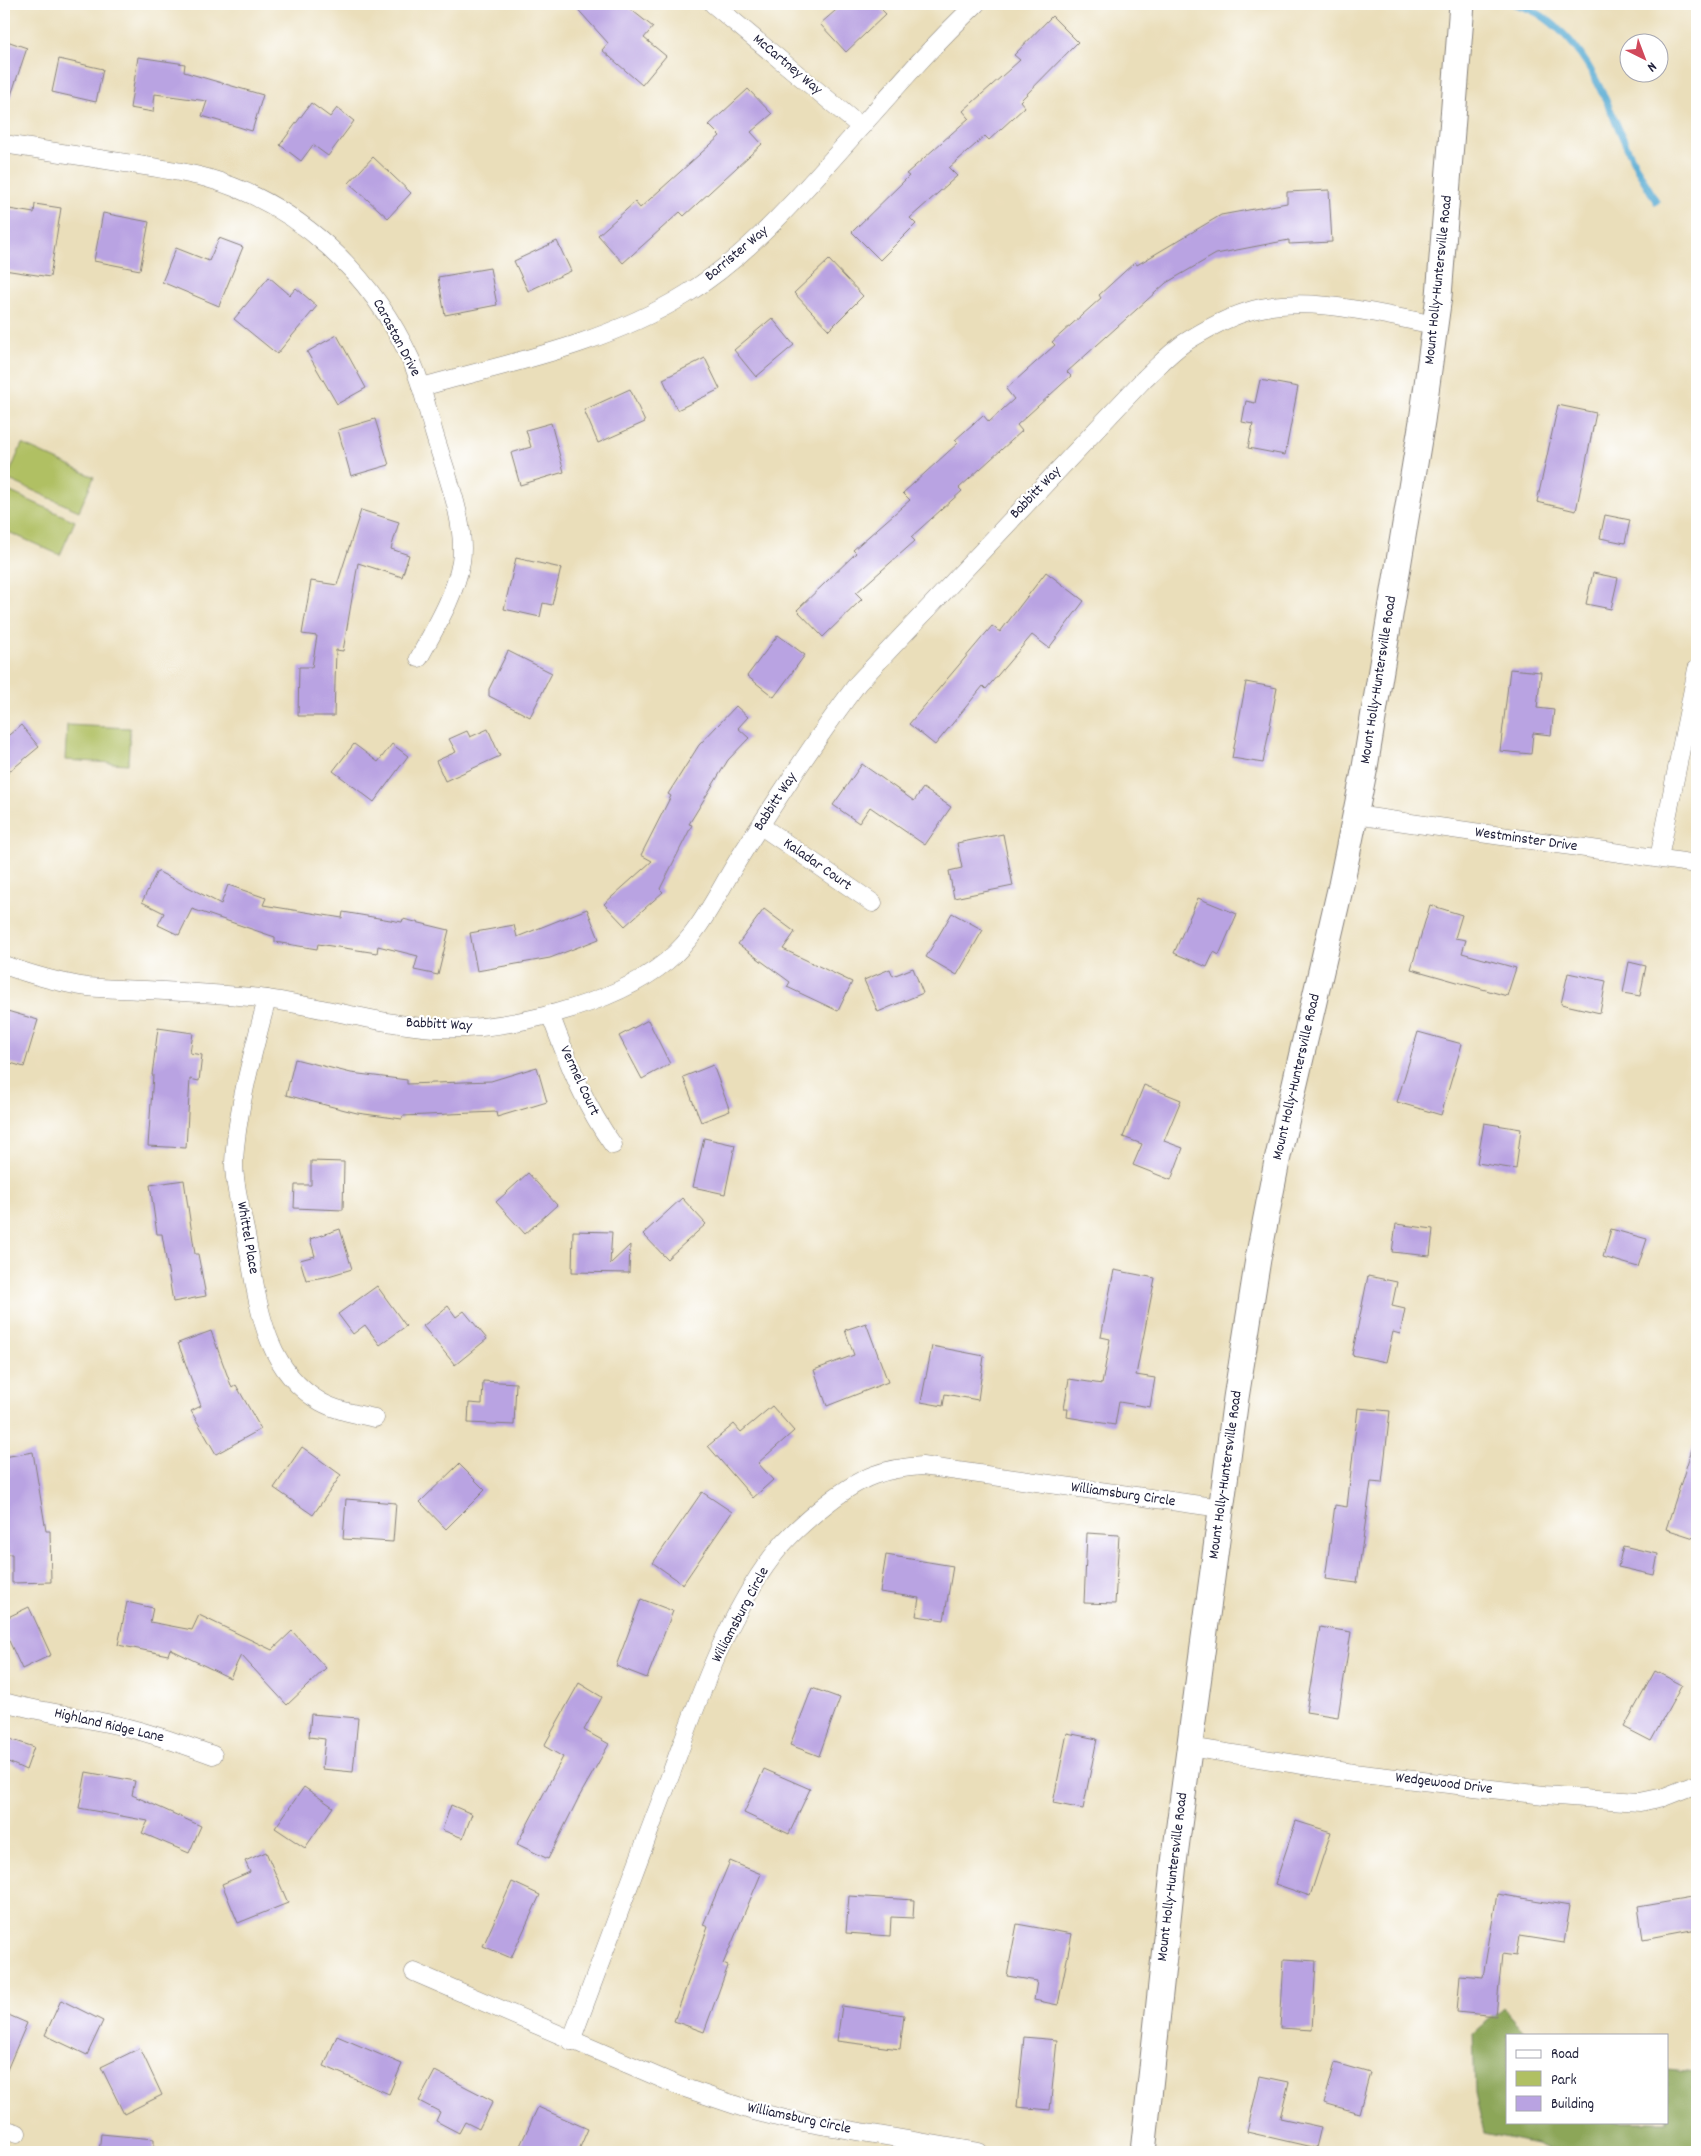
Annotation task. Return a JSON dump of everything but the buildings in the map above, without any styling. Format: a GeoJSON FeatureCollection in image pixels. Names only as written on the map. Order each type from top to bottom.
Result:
{"type":"FeatureCollection","features":[{"type":"Feature","properties":{"kind":"main road","name":"Mount Holly-Huntersville Road"},"geometry":{"type":"LineString","coordinates":[[1143,2152],[1165,1941],[1189,1747],[1236,1398],[1260,1249],[1277,1161],[1341,885],[1355,815],[1422,421],[1435,325],[1462,4]]}},
{"type":"Feature","properties":{"kind":"street","name":"McCartney Way"},"geometry":{"type":"LineString","coordinates":[[713,4],[861,127]]}},
{"type":"Feature","properties":{"kind":"street","name":"Barrister Way"},"geometry":{"type":"LineString","coordinates":[[421,388],[553,351],[617,330],[686,295],[760,238],[976,4]]}},
{"type":"Feature","properties":{"kind":"street","name":"Carastan Drive"},"geometry":{"type":"LineString","coordinates":[[4,144],[177,171],[209,179],[247,193],[302,224],[349,266],[373,295],[388,316],[411,361],[421,388],[457,512],[462,542],[461,562],[456,581],[419,658]]}},
{"type":"Feature","properties":{"kind":"street","name":"Babbitt Way"},"geometry":{"type":"LineString","coordinates":[[4,966],[39,977],[91,987],[174,991],[267,999],[372,1019],[434,1028],[474,1028],[550,1014],[591,1002],[628,986],[668,960],[695,930],[821,732],[858,683],[1144,378],[1183,344],[1215,326],[1246,312],[1284,306],[1316,306],[1357,310],[1435,325]]}},
{"type":"Feature","properties":{"kind":"street"},"geometry":{"type":"LineString","coordinates":[[1659,858],[1697,669]]}},
{"type":"Feature","properties":{"kind":"street","name":"Westminster Drive"},"geometry":{"type":"LineString","coordinates":[[1355,815],[1697,864]]}},
{"type":"Feature","properties":{"kind":"street","name":"Kaladar Court"},"geometry":{"type":"LineString","coordinates":[[761,826],[872,904]]}},
{"type":"Feature","properties":{"kind":"street","name":"Whittel Place"},"geometry":{"type":"LineString","coordinates":[[267,999],[240,1116],[234,1164],[240,1206],[264,1328],[283,1367],[308,1392],[321,1402],[345,1411],[375,1418]]}},
{"type":"Feature","properties":{"kind":"street","name":"Vermel Court"},"geometry":{"type":"LineString","coordinates":[[550,1014],[577,1084],[601,1128],[613,1145]]}},
{"type":"Feature","properties":{"kind":"street","name":"Williamsburg Circle"},"geometry":{"type":"LineString","coordinates":[[571,2040],[686,1733],[725,1640],[750,1591],[772,1556],[790,1536],[824,1507],[858,1483],[874,1475],[900,1468],[922,1466],[1221,1508]]}},
{"type":"Feature","properties":{"kind":"street","name":"Highland Ridge Lane"},"geometry":{"type":"LineString","coordinates":[[4,1702],[103,1722],[165,1738],[213,1754]]}},
{"type":"Feature","properties":{"kind":"street","name":"Wedgewood Drive"},"geometry":{"type":"LineString","coordinates":[[1189,1747],[1353,1773],[1544,1795],[1624,1802],[1640,1802],[1664,1797],[1697,1784]]}},
{"type":"Feature","properties":{"kind":"street","name":"Williamsburg Circle"},"geometry":{"type":"LineString","coordinates":[[414,1972],[679,2086],[750,2110],[785,2119],[979,2152]]}},
{"type":"Feature","properties":{"kind":"green space"},"geometry":{"type":"Polygon","coordinates":[[[22,444],[94,477],[79,511],[7,479],[22,444]]]}},
{"type":"Feature","properties":{"kind":"green space"},"geometry":{"type":"Polygon","coordinates":[[[4,489],[75,521],[60,555],[4,530],[4,489]]]}},
{"type":"Feature","properties":{"kind":"green space"},"geometry":{"type":"Polygon","coordinates":[[[67,725],[130,728],[128,764],[65,760],[67,725]]]}},
{"type":"Feature","properties":{"kind":"green space"},"geometry":{"type":"Polygon","coordinates":[[[1503,2007],[1527,2034],[1506,2034],[1506,2124],[1668,2124],[1668,2069],[1697,2072],[1697,2152],[1554,2152],[1536,2144],[1484,2133],[1475,2093],[1473,2034],[1503,2007]]]}},
{"type":"Feature","properties":{"kind":"waterway"},"geometry":{"type":"LineString","coordinates":[[1515,4],[1539,14],[1558,28],[1586,62],[1607,102],[1637,169],[1656,201]]}}]}
